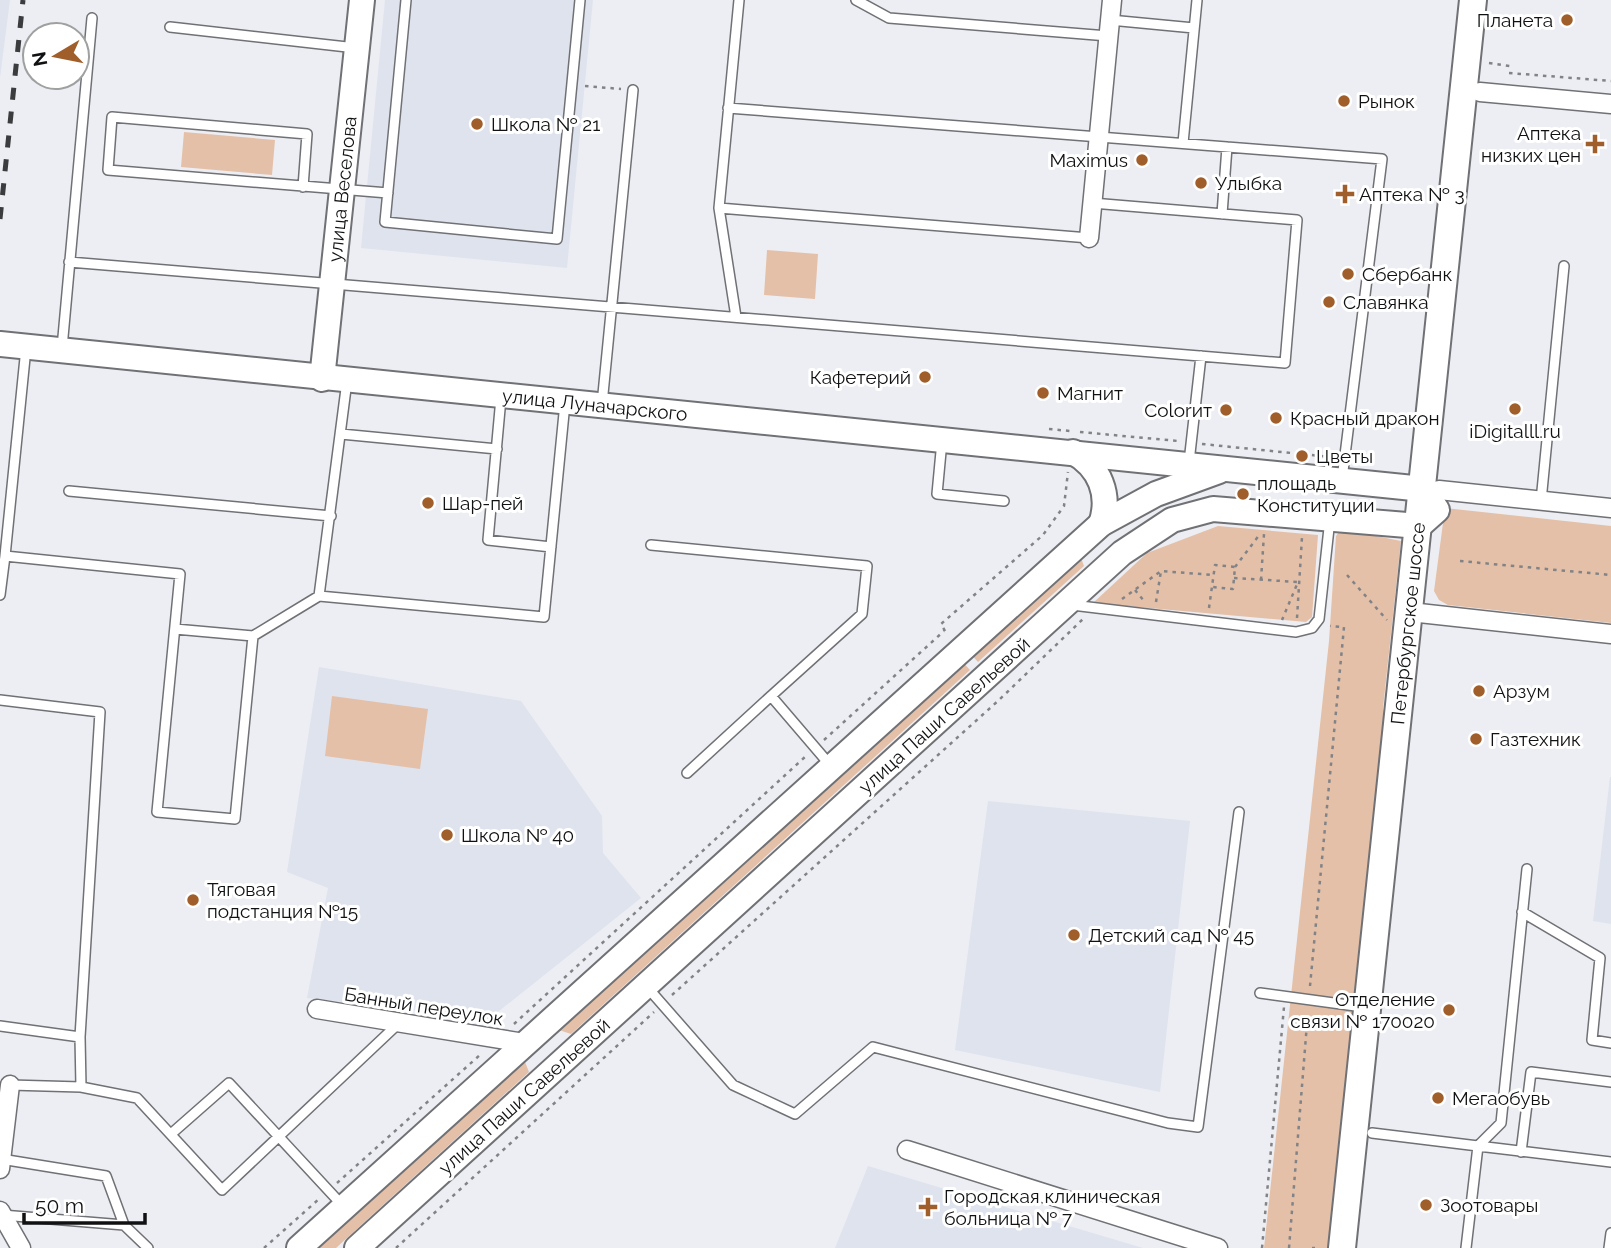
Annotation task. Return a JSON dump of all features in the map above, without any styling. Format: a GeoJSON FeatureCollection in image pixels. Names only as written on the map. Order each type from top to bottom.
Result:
{"type":"FeatureCollection","features":[{"type":"Feature","properties":{"kind":"main road","name":"улица Веселова"},"geometry":{"type":"LineString","coordinates":[[322,379],[362,0]]}},
{"type":"Feature","properties":{"kind":"main road","name":"Петербургское шоссе"},"geometry":{"type":"LineString","coordinates":[[1472,91],[1473,0]]}},
{"type":"Feature","properties":{"kind":"main road","name":"Петербургское шоссе"},"geometry":{"type":"LineString","coordinates":[[1342,1248],[1409,617],[1429,504],[1472,91],[1489,0]]}},
{"type":"Feature","properties":{"kind":"main road","name":"улица Луначарского"},"geometry":{"type":"LineString","coordinates":[[0,344],[322,379],[942,439],[1071,445],[1109,456],[1191,453]]}},
{"type":"Feature","properties":{"kind":"main road"},"geometry":{"type":"LineString","coordinates":[[1071,445],[1090,464],[1102,482],[1105,503],[1101,524]]}},
{"type":"Feature","properties":{"kind":"main road","name":"улица Паши Савельевой"},"geometry":{"type":"LineString","coordinates":[[1191,453],[1230,468]]}},
{"type":"Feature","properties":{"kind":"main road"},"geometry":{"type":"LineString","coordinates":[[1109,456],[1135,473],[1150,496],[1153,530]]}},
{"type":"Feature","properties":{"kind":"main road","name":"улица Паши Савельевой"},"geometry":{"type":"LineString","coordinates":[[299,1248],[337,1199],[529,1039],[823,757],[1101,524],[1150,496],[1230,468],[1341,469],[1429,504]]}},
{"type":"Feature","properties":{"kind":"main road","name":"улица Паши Савельевой"},"geometry":{"type":"LineString","coordinates":[[357,1248],[561,1063],[654,995],[1066,604],[1122,553],[1153,530],[1184,515],[1218,508],[1330,526],[1429,504]]}},
{"type":"Feature","properties":{"kind":"main road","name":"Петербургское шоссе"},"geometry":{"type":"LineString","coordinates":[[1359,1248],[1372,1133],[1409,617]]}},
{"type":"Feature","properties":{"kind":"main road"},"geometry":{"type":"LineString","coordinates":[[529,1039],[561,1063]]}},
{"type":"Feature","properties":{"kind":"street"},"geometry":{"type":"LineString","coordinates":[[1089,238],[1112,0]]}},
{"type":"Feature","properties":{"kind":"street"},"geometry":{"type":"LineString","coordinates":[[1472,91],[1611,104]]}},
{"type":"Feature","properties":{"kind":"street"},"geometry":{"type":"LineString","coordinates":[[1429,504],[1541,501],[1611,508]]}},
{"type":"Feature","properties":{"kind":"street"},"geometry":{"type":"LineString","coordinates":[[1409,617],[1611,635]]}},
{"type":"Feature","properties":{"kind":"street","name":"Банный переулок"},"geometry":{"type":"LineString","coordinates":[[317,1009],[498,1039],[529,1039]]}},
{"type":"Feature","properties":{"kind":"street"},"geometry":{"type":"LineString","coordinates":[[1,1164],[10,1085]]}},
{"type":"Feature","properties":{"kind":"street"},"geometry":{"type":"LineString","coordinates":[[907,1150],[1218,1248]]}},
{"type":"Feature","properties":{"kind":"street"},"geometry":{"type":"LineString","coordinates":[[3,1221],[21,1248]]}},
{"type":"Feature","properties":{"kind":"lane"},"geometry":{"type":"LineString","coordinates":[[406,0],[385,222],[557,239],[580,0]]}},
{"type":"Feature","properties":{"kind":"lane"},"geometry":{"type":"LineString","coordinates":[[736,317],[719,208],[739,0]]}},
{"type":"Feature","properties":{"kind":"lane"},"geometry":{"type":"LineString","coordinates":[[856,0],[890,18],[1109,28],[1194,28]]}},
{"type":"Feature","properties":{"kind":"lane"},"geometry":{"type":"LineString","coordinates":[[1183,143],[1197,0]]}},
{"type":"Feature","properties":{"kind":"lane"},"geometry":{"type":"LineString","coordinates":[[61,351],[92,18]]}},
{"type":"Feature","properties":{"kind":"lane"},"geometry":{"type":"LineString","coordinates":[[170,27],[357,48]]}},
{"type":"Feature","properties":{"kind":"lane"},"geometry":{"type":"LineString","coordinates":[[602,406],[633,90]]}},
{"type":"Feature","properties":{"kind":"lane"},"geometry":{"type":"LineString","coordinates":[[728,108],[1382,159],[1341,469]]}},
{"type":"Feature","properties":{"kind":"lane"},"geometry":{"type":"LineString","coordinates":[[303,187],[307,134],[112,117],[108,170],[303,187],[388,193]]}},
{"type":"Feature","properties":{"kind":"lane"},"geometry":{"type":"LineString","coordinates":[[1222,214],[1227,147]]}},
{"type":"Feature","properties":{"kind":"lane"},"geometry":{"type":"LineString","coordinates":[[69,262],[1285,363],[1297,220],[1092,204]]}},
{"type":"Feature","properties":{"kind":"lane"},"geometry":{"type":"LineString","coordinates":[[719,208],[1089,238]]}},
{"type":"Feature","properties":{"kind":"lane"},"geometry":{"type":"LineString","coordinates":[[1541,501],[1564,266]]}},
{"type":"Feature","properties":{"kind":"lane"},"geometry":{"type":"LineString","coordinates":[[0,594],[26,348]]}},
{"type":"Feature","properties":{"kind":"lane"},"geometry":{"type":"LineString","coordinates":[[1191,453],[1201,356]]}},
{"type":"Feature","properties":{"kind":"lane"},"geometry":{"type":"LineString","coordinates":[[319,596],[347,381]]}},
{"type":"Feature","properties":{"kind":"lane"},"geometry":{"type":"LineString","coordinates":[[502,396],[488,540],[551,547]]}},
{"type":"Feature","properties":{"kind":"lane"},"geometry":{"type":"LineString","coordinates":[[175,629],[253,636],[319,596],[544,617],[565,403]]}},
{"type":"Feature","properties":{"kind":"lane"},"geometry":{"type":"LineString","coordinates":[[341,434],[497,449]]}},
{"type":"Feature","properties":{"kind":"lane"},"geometry":{"type":"LineString","coordinates":[[942,439],[937,494],[1004,501]]}},
{"type":"Feature","properties":{"kind":"lane"},"geometry":{"type":"LineString","coordinates":[[69,491],[331,516]]}},
{"type":"Feature","properties":{"kind":"lane"},"geometry":{"type":"LineString","coordinates":[[1066,604],[1296,632],[1315,625],[1319,619],[1330,526]]}},
{"type":"Feature","properties":{"kind":"lane"},"geometry":{"type":"LineString","coordinates":[[651,545],[867,566],[862,614],[687,773]]}},
{"type":"Feature","properties":{"kind":"lane"},"geometry":{"type":"LineString","coordinates":[[5,556],[180,574],[157,812],[235,819],[253,636]]}},
{"type":"Feature","properties":{"kind":"lane"},"geometry":{"type":"LineString","coordinates":[[771,696],[823,757]]}},
{"type":"Feature","properties":{"kind":"lane"},"geometry":{"type":"LineString","coordinates":[[0,700],[100,712],[80,1037],[81,1087]]}},
{"type":"Feature","properties":{"kind":"lane"},"geometry":{"type":"LineString","coordinates":[[654,995],[733,1085],[795,1114],[873,1047],[1168,1123],[1198,1127],[1220,988],[1239,812]]}},
{"type":"Feature","properties":{"kind":"lane"},"geometry":{"type":"LineString","coordinates":[[1466,1248],[1478,1146],[1501,1123],[1527,869]]}},
{"type":"Feature","properties":{"kind":"lane"},"geometry":{"type":"LineString","coordinates":[[1522,912],[1600,958],[1592,1040],[1611,1043]]}},
{"type":"Feature","properties":{"kind":"lane"},"geometry":{"type":"LineString","coordinates":[[1261,993],[1368,1007]]}},
{"type":"Feature","properties":{"kind":"lane"},"geometry":{"type":"LineString","coordinates":[[10,1085],[81,1087],[137,1098],[222,1190],[399,1023]]}},
{"type":"Feature","properties":{"kind":"lane"},"geometry":{"type":"LineString","coordinates":[[0,1026],[80,1037]]}},
{"type":"Feature","properties":{"kind":"lane"},"geometry":{"type":"LineString","coordinates":[[1521,1152],[1531,1072],[1611,1082]]}},
{"type":"Feature","properties":{"kind":"lane"},"geometry":{"type":"LineString","coordinates":[[171,1135],[229,1083],[337,1199]]}},
{"type":"Feature","properties":{"kind":"lane"},"geometry":{"type":"LineString","coordinates":[[1372,1133],[1611,1163]]}},
{"type":"Feature","properties":{"kind":"lane"},"geometry":{"type":"LineString","coordinates":[[1,1164],[106,1176],[124,1224],[148,1248]]}},
{"type":"Feature","properties":{"kind":"lane"},"geometry":{"type":"LineString","coordinates":[[3,1221],[124,1224]]}},
{"type":"Feature","properties":{"kind":"lane"},"geometry":{"type":"LineString","coordinates":[[1609,1248],[1611,1233]]}},
{"type":"Feature","properties":{"kind":"path"},"geometry":{"type":"LineString","coordinates":[[1509,73],[1611,81]]}},
{"type":"Feature","properties":{"kind":"path"},"geometry":{"type":"LineString","coordinates":[[572,85],[633,90]]}},
{"type":"Feature","properties":{"kind":"path"},"geometry":{"type":"LineString","coordinates":[[941,624],[1043,535],[1064,506],[1071,445]]}},
{"type":"Feature","properties":{"kind":"path"},"geometry":{"type":"LineString","coordinates":[[1191,453],[1341,469]]}},
{"type":"Feature","properties":{"kind":"path"},"geometry":{"type":"LineString","coordinates":[[1296,632],[1302,532],[1330,526]]}},
{"type":"Feature","properties":{"kind":"path"},"geometry":{"type":"LineString","coordinates":[[1212,587],[1233,589],[1235,567],[1265,528],[1261,580]]}},
{"type":"Feature","properties":{"kind":"path"},"geometry":{"type":"LineString","coordinates":[[1460,561],[1611,575]]}},
{"type":"Feature","properties":{"kind":"path"},"geometry":{"type":"LineString","coordinates":[[1208,622],[1215,565],[1235,567]]}},
{"type":"Feature","properties":{"kind":"path"},"geometry":{"type":"LineString","coordinates":[[1124,597],[1161,571],[1213,575]]}},
{"type":"Feature","properties":{"kind":"path"},"geometry":{"type":"LineString","coordinates":[[1154,615],[1161,571]]}},
{"type":"Feature","properties":{"kind":"path"},"geometry":{"type":"LineString","coordinates":[[1347,575],[1409,617]]}},
{"type":"Feature","properties":{"kind":"path"},"geometry":{"type":"LineString","coordinates":[[1234,578],[1298,582]]}},
{"type":"Feature","properties":{"kind":"path"},"geometry":{"type":"LineString","coordinates":[[1278,629],[1298,582]]}},
{"type":"Feature","properties":{"kind":"path"},"geometry":{"type":"LineString","coordinates":[[396,1248],[654,995],[999,699],[1083,619],[1107,610]]}},
{"type":"Feature","properties":{"kind":"path"},"geometry":{"type":"LineString","coordinates":[[1289,1248],[1308,1000],[1344,627],[1315,625]]}},
{"type":"Feature","properties":{"kind":"path"},"geometry":{"type":"LineString","coordinates":[[264,1248],[337,1199],[498,1039],[823,757],[944,631]]}},
{"type":"Feature","properties":{"kind":"path"},"geometry":{"type":"LineString","coordinates":[[1262,1248],[1284,996]]}},
{"type":"Feature","properties":{"kind":"shaded area"},"geometry":{"type":"Polygon","coordinates":[[[0,0],[10,0],[0,78],[0,0]]]}},
{"type":"Feature","properties":{"kind":"shaded area","name":"Школа № 21"},"geometry":{"type":"Polygon","coordinates":[[[385,0],[593,0],[567,268],[361,248],[385,0]]]}},
{"type":"Feature","properties":{"kind":"shaded area"},"geometry":{"type":"Polygon","coordinates":[[[184,132],[275,140],[272,175],[181,167],[184,132]]]}},
{"type":"Feature","properties":{"kind":"shaded area"},"geometry":{"type":"Polygon","coordinates":[[[767,250],[818,254],[815,299],[764,295],[767,250]]]}},
{"type":"Feature","properties":{"kind":"shaded area"},"geometry":{"type":"Polygon","coordinates":[[[1445,508],[1611,526],[1611,623],[1448,605],[1439,600],[1434,591],[1445,508]]]}},
{"type":"Feature","properties":{"kind":"shaded area"},"geometry":{"type":"Polygon","coordinates":[[[1218,526],[1318,535],[1312,617],[1306,622],[1093,603],[1147,553],[1218,526]]]}},
{"type":"Feature","properties":{"kind":"shaded area"},"geometry":{"type":"Polygon","coordinates":[[[1341,529],[1401,541],[1383,708],[1386,730],[1328,1248],[1264,1248],[1329,641],[1336,536],[1341,529]]]}},
{"type":"Feature","properties":{"kind":"shaded area"},"geometry":{"type":"Polygon","coordinates":[[[1080,555],[1084,566],[978,662],[968,651],[1080,555]]]}},
{"type":"Feature","properties":{"kind":"shaded area"},"geometry":{"type":"Polygon","coordinates":[[[960,659],[970,670],[571,1034],[559,1030],[560,1023],[960,659]]]}},
{"type":"Feature","properties":{"kind":"shaded area","name":"Школа № 40"},"geometry":{"type":"Polygon","coordinates":[[[319,667],[521,701],[602,816],[603,853],[641,898],[489,1019],[307,998],[328,888],[287,872],[319,667]]]}},
{"type":"Feature","properties":{"kind":"shaded area"},"geometry":{"type":"Polygon","coordinates":[[[332,696],[428,709],[420,769],[325,756],[332,696]]]}},
{"type":"Feature","properties":{"kind":"shaded area"},"geometry":{"type":"Polygon","coordinates":[[[1611,777],[1611,924],[1593,921],[1611,777]]]}},
{"type":"Feature","properties":{"kind":"shaded area","name":"Детский сад № 45"},"geometry":{"type":"Polygon","coordinates":[[[988,801],[1190,821],[1160,1092],[955,1050],[988,801]]]}},
{"type":"Feature","properties":{"kind":"shaded area"},"geometry":{"type":"Polygon","coordinates":[[[518,1062],[525,1062],[529,1072],[336,1248],[313,1248],[518,1062]]]}},
{"type":"Feature","properties":{"kind":"shaded area","name":"Городская клиническая больница № 7"},"geometry":{"type":"Polygon","coordinates":[[[868,1166],[1143,1248],[835,1248],[868,1166]]]}},
{"type":"Feature","properties":{"kind":"railway"},"geometry":{"type":"LineString","coordinates":[[0,219],[23,0]]}},
{"type":"Feature","properties":{"kind":"place","name":"Планета"},"geometry":{"type":"Point","coordinates":[1567,20]}},
{"type":"Feature","properties":{"kind":"place","name":"Рынок"},"geometry":{"type":"Point","coordinates":[1344,101]}},
{"type":"Feature","properties":{"kind":"place","name":"Школа № 21"},"geometry":{"type":"Point","coordinates":[477,124]}},
{"type":"Feature","properties":{"kind":"place","name":"Аптека низких цен"},"geometry":{"type":"Point","coordinates":[1595,144]}},
{"type":"Feature","properties":{"kind":"place","name":"Maximus"},"geometry":{"type":"Point","coordinates":[1142,160]}},
{"type":"Feature","properties":{"kind":"place","name":"Улыбка"},"geometry":{"type":"Point","coordinates":[1201,183]}},
{"type":"Feature","properties":{"kind":"place","name":"Аптека № 3"},"geometry":{"type":"Point","coordinates":[1345,194]}},
{"type":"Feature","properties":{"kind":"place","name":"Сбербанк"},"geometry":{"type":"Point","coordinates":[1348,274]}},
{"type":"Feature","properties":{"kind":"place","name":"Славянка"},"geometry":{"type":"Point","coordinates":[1329,302]}},
{"type":"Feature","properties":{"kind":"place","name":"Кафетерий"},"geometry":{"type":"Point","coordinates":[925,377]}},
{"type":"Feature","properties":{"kind":"place","name":"Магнит"},"geometry":{"type":"Point","coordinates":[1043,393]}},
{"type":"Feature","properties":{"kind":"place","name":"iDigitalll.ru"},"geometry":{"type":"Point","coordinates":[1515,409]}},
{"type":"Feature","properties":{"kind":"place","name":"Colorит"},"geometry":{"type":"Point","coordinates":[1226,410]}},
{"type":"Feature","properties":{"kind":"place","name":"Красный дракон"},"geometry":{"type":"Point","coordinates":[1276,418]}},
{"type":"Feature","properties":{"kind":"place","name":"Цветы"},"geometry":{"type":"Point","coordinates":[1302,456]}},
{"type":"Feature","properties":{"kind":"place","name":"площадь Конституции"},"geometry":{"type":"Point","coordinates":[1243,494]}},
{"type":"Feature","properties":{"kind":"place","name":"Шар-пей"},"geometry":{"type":"Point","coordinates":[428,503]}},
{"type":"Feature","properties":{"kind":"place","name":"Арзум"},"geometry":{"type":"Point","coordinates":[1479,691]}},
{"type":"Feature","properties":{"kind":"place","name":"Газтехник"},"geometry":{"type":"Point","coordinates":[1476,739]}},
{"type":"Feature","properties":{"kind":"place","name":"Школа № 40"},"geometry":{"type":"Point","coordinates":[447,835]}},
{"type":"Feature","properties":{"kind":"place","name":"Тяговая подстанция №15"},"geometry":{"type":"Point","coordinates":[193,900]}},
{"type":"Feature","properties":{"kind":"place","name":"Детский сад № 45"},"geometry":{"type":"Point","coordinates":[1074,935]}},
{"type":"Feature","properties":{"kind":"place","name":"Отделение связи № 170020"},"geometry":{"type":"Point","coordinates":[1449,1010]}},
{"type":"Feature","properties":{"kind":"place","name":"Мегаобувь"},"geometry":{"type":"Point","coordinates":[1438,1098]}},
{"type":"Feature","properties":{"kind":"place","name":"Зоотовары"},"geometry":{"type":"Point","coordinates":[1426,1205]}},
{"type":"Feature","properties":{"kind":"place","name":"Городская клиническая больница № 7"},"geometry":{"type":"Point","coordinates":[928,1207]}}]}
